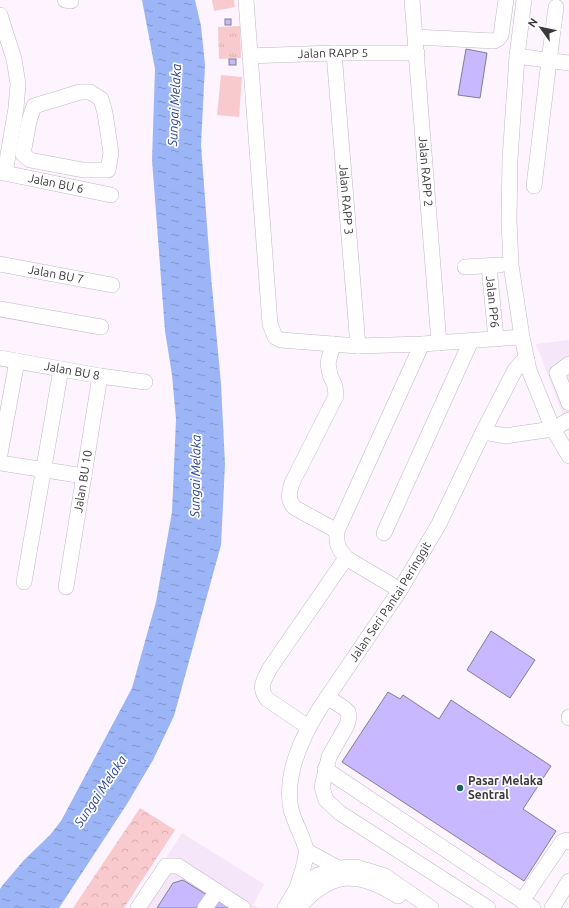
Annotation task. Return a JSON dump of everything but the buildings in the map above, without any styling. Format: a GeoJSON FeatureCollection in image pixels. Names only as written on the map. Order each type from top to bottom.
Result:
{"type":"FeatureCollection","features":[{"type":"Feature","properties":{"kind":"street"},"geometry":{"type":"LineString","coordinates":[[65,0],[71,0]]}},
{"type":"Feature","properties":{"kind":"street"},"geometry":{"type":"LineString","coordinates":[[246,0],[270,324],[275,337],[281,340],[358,346],[422,344],[522,337]]}},
{"type":"Feature","properties":{"kind":"street","name":"Jalan RAPP 2"},"geometry":{"type":"LineString","coordinates":[[412,0],[439,343]]}},
{"type":"Feature","properties":{"kind":"street"},"geometry":{"type":"LineString","coordinates":[[416,37],[494,41],[501,35],[506,0]]}},
{"type":"Feature","properties":{"kind":"street"},"geometry":{"type":"LineString","coordinates":[[524,0],[517,56],[510,167],[509,220],[511,265],[522,337],[529,370],[553,429],[569,456]]}},
{"type":"Feature","properties":{"kind":"street"},"geometry":{"type":"LineString","coordinates":[[534,186],[556,7]]}},
{"type":"Feature","properties":{"kind":"street"},"geometry":{"type":"LineString","coordinates":[[0,15],[14,60],[18,84],[16,108],[2,173]]}},
{"type":"Feature","properties":{"kind":"street","name":"Jalan RAPP 5"},"geometry":{"type":"LineString","coordinates":[[250,56],[334,53],[417,53]]}},
{"type":"Feature","properties":{"kind":"street","name":"Jalan RAPP 3"},"geometry":{"type":"LineString","coordinates":[[334,53],[358,346]]}},
{"type":"Feature","properties":{"kind":"street"},"geometry":{"type":"LineString","coordinates":[[517,56],[569,63]]}},
{"type":"Feature","properties":{"kind":"street"},"geometry":{"type":"LineString","coordinates":[[80,92],[90,92],[101,99],[105,113],[111,153],[108,170],[83,170],[66,167],[30,160],[23,154],[29,121],[34,106],[80,92]]}},
{"type":"Feature","properties":{"kind":"street"},"geometry":{"type":"LineString","coordinates":[[64,185],[66,167]]}},
{"type":"Feature","properties":{"kind":"street","name":"Jalan BU 6"},"geometry":{"type":"LineString","coordinates":[[2,173],[111,195]]}},
{"type":"Feature","properties":{"kind":"street","name":"Jalan BU 7"},"geometry":{"type":"LineString","coordinates":[[0,264],[112,285]]}},
{"type":"Feature","properties":{"kind":"street"},"geometry":{"type":"LineString","coordinates":[[466,267],[511,265]]}},
{"type":"Feature","properties":{"kind":"street","name":"Jalan PP6"},"geometry":{"type":"LineString","coordinates":[[489,266],[496,339]]}},
{"type":"Feature","properties":{"kind":"street"},"geometry":{"type":"LineString","coordinates":[[0,309],[100,327]]}},
{"type":"Feature","properties":{"kind":"street"},"geometry":{"type":"LineString","coordinates":[[384,533],[471,341]]}},
{"type":"Feature","properties":{"kind":"street"},"geometry":{"type":"LineString","coordinates":[[333,344],[328,364],[330,375],[335,386],[336,396],[292,483],[289,498],[291,504],[295,508],[338,531]]}},
{"type":"Feature","properties":{"kind":"street"},"geometry":{"type":"LineString","coordinates":[[400,590],[346,558],[336,542],[338,531],[422,344]]}},
{"type":"Feature","properties":{"kind":"street","name":"Jalan BU 8"},"geometry":{"type":"LineString","coordinates":[[0,358],[100,376],[145,382]]}},
{"type":"Feature","properties":{"kind":"street","name":"Jalan Seri Pantai Peringgit"},"geometry":{"type":"LineString","coordinates":[[307,851],[294,820],[289,796],[295,761],[308,727],[400,590],[439,524],[483,432],[518,365],[527,360]]}},
{"type":"Feature","properties":{"kind":"street"},"geometry":{"type":"LineString","coordinates":[[0,454],[17,361]]}},
{"type":"Feature","properties":{"kind":"street"},"geometry":{"type":"LineString","coordinates":[[569,364],[557,373],[569,403]]}},
{"type":"Feature","properties":{"kind":"street"},"geometry":{"type":"LineString","coordinates":[[24,582],[61,369]]}},
{"type":"Feature","properties":{"kind":"street","name":"Jalan BU 10"},"geometry":{"type":"LineString","coordinates":[[66,587],[100,376]]}},
{"type":"Feature","properties":{"kind":"street"},"geometry":{"type":"LineString","coordinates":[[483,432],[506,436],[553,429],[569,420]]}},
{"type":"Feature","properties":{"kind":"street"},"geometry":{"type":"LineString","coordinates":[[0,463],[84,476]]}},
{"type":"Feature","properties":{"kind":"street"},"geometry":{"type":"LineString","coordinates":[[308,727],[267,699],[263,694],[262,686],[270,668],[346,558]]}},
{"type":"Feature","properties":{"kind":"street"},"geometry":{"type":"LineString","coordinates":[[327,697],[344,708],[348,712],[349,717],[347,725],[329,757],[325,769],[322,786],[326,800],[340,812],[488,908]]}},
{"type":"Feature","properties":{"kind":"street"},"geometry":{"type":"LineString","coordinates":[[325,769],[528,905],[562,842],[567,840],[569,842]]}},
{"type":"Feature","properties":{"kind":"street"},"geometry":{"type":"LineString","coordinates":[[285,908],[297,888],[307,851],[338,868]]}},
{"type":"Feature","properties":{"kind":"street"},"geometry":{"type":"LineString","coordinates":[[138,908],[166,866],[178,866],[244,908]]}},
{"type":"Feature","properties":{"kind":"street"},"geometry":{"type":"LineString","coordinates":[[297,888],[318,875],[338,868],[356,867],[385,876],[431,908]]}},
{"type":"Feature","properties":{"kind":"street"},"geometry":{"type":"LineString","coordinates":[[298,908],[307,898],[322,887],[335,880],[351,877],[383,886],[416,908]]}},
{"type":"Feature","properties":{"kind":"street"},"geometry":{"type":"LineString","coordinates":[[552,908],[569,881]]}},
{"type":"Feature","properties":{"kind":"street"},"geometry":{"type":"LineString","coordinates":[[205,908],[217,891]]}},
{"type":"Feature","properties":{"kind":"shaded area"},"geometry":{"type":"Polygon","coordinates":[[[569,340],[569,431],[536,344],[569,340]]]}},
{"type":"Feature","properties":{"kind":"shaded area"},"geometry":{"type":"Polygon","coordinates":[[[182,833],[264,884],[253,905],[259,908],[133,908],[182,833]]]}},
{"type":"Feature","properties":{"kind":"green space"},"geometry":{"type":"Polygon","coordinates":[[[212,0],[234,0],[235,7],[214,11],[212,0]]]}},
{"type":"Feature","properties":{"kind":"green space"},"geometry":{"type":"Polygon","coordinates":[[[240,26],[241,58],[219,59],[218,27],[240,26]]]}},
{"type":"Feature","properties":{"kind":"green space"},"geometry":{"type":"Polygon","coordinates":[[[221,75],[242,77],[239,117],[217,115],[221,75]]]}},
{"type":"Feature","properties":{"kind":"green space"},"geometry":{"type":"Polygon","coordinates":[[[140,808],[175,830],[124,908],[73,908],[140,808]]]}},
{"type":"Feature","properties":{"kind":"water","name":"Sungai Melaka"},"geometry":{"type":"Polygon","coordinates":[[[142,0],[195,0],[201,26],[205,65],[201,145],[221,384],[225,464],[221,545],[174,716],[153,760],[127,804],[59,908],[0,908],[0,889],[24,860],[50,835],[61,821],[132,688],[156,602],[172,512],[176,419],[172,375],[165,331],[152,160],[155,69],[142,0]]]}},
{"type":"Feature","properties":{"kind":"place","name":"Pasar Melaka Sentral"},"geometry":{"type":"Point","coordinates":[460,788]}}]}
